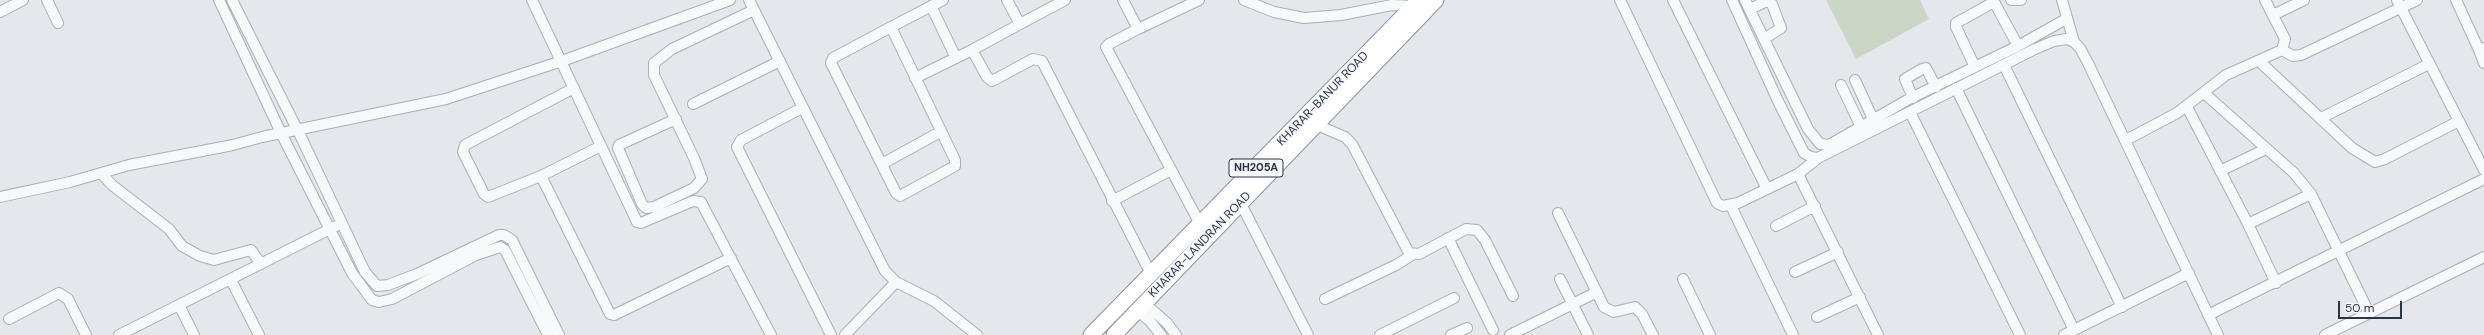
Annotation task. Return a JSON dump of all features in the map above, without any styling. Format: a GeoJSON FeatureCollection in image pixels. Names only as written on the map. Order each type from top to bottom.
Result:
{"type":"FeatureCollection","features":[{"type":"Feature","properties":{"kind":"highway","name":"KHARAR-LANDRAN ROAD"},"geometry":{"type":"LineString","coordinates":[[1114,335],[1237,197],[1318,122],[1419,6],[1436,0]]}},
{"type":"Feature","properties":{"kind":"highway","name":"KHARAR-BANUR ROAD"},"geometry":{"type":"LineString","coordinates":[[1091,335],[1150,272],[1200,224],[1237,197],[1419,6]]}},
{"type":"Feature","properties":{"kind":"street"},"geometry":{"type":"LineString","coordinates":[[0,12],[23,0]]}},
{"type":"Feature","properties":{"kind":"street"},"geometry":{"type":"LineString","coordinates":[[47,0],[58,23]]}},
{"type":"Feature","properties":{"kind":"street"},"geometry":{"type":"LineString","coordinates":[[219,0],[281,133],[352,272],[372,300],[379,302],[392,299],[476,256],[500,247],[506,250],[548,335]]}},
{"type":"Feature","properties":{"kind":"street"},"geometry":{"type":"LineString","coordinates":[[232,0],[298,130],[365,272],[377,286]]}},
{"type":"Feature","properties":{"kind":"street"},"geometry":{"type":"LineString","coordinates":[[532,0],[637,222],[641,223],[698,200],[704,205],[771,335]]}},
{"type":"Feature","properties":{"kind":"street"},"geometry":{"type":"LineString","coordinates":[[0,197],[281,133],[446,99],[562,61],[710,3],[730,0]]}},
{"type":"Feature","properties":{"kind":"street"},"geometry":{"type":"LineString","coordinates":[[749,0],[802,108],[885,270],[896,282],[934,301],[977,335]]}},
{"type":"Feature","properties":{"kind":"street"},"geometry":{"type":"LineString","coordinates":[[891,27],[914,78],[955,160],[955,166],[904,196],[896,193],[832,67],[831,60],[891,27],[943,0]]}},
{"type":"Feature","properties":{"kind":"street"},"geometry":{"type":"LineString","coordinates":[[1007,0],[1020,24]]}},
{"type":"Feature","properties":{"kind":"street"},"geometry":{"type":"LineString","coordinates":[[914,78],[972,50],[1065,0]]}},
{"type":"Feature","properties":{"kind":"street"},"geometry":{"type":"LineString","coordinates":[[1123,0],[1138,29]]}},
{"type":"Feature","properties":{"kind":"street"},"geometry":{"type":"LineString","coordinates":[[1199,0],[1138,29],[1106,47],[1200,224]]}},
{"type":"Feature","properties":{"kind":"street"},"geometry":{"type":"LineString","coordinates":[[1620,0],[1713,198],[1720,205],[1731,206],[1767,190],[1798,174],[1818,158],[1956,88],[2054,41],[2067,39],[2074,42],[2080,48],[2126,140],[2218,335]]}},
{"type":"Feature","properties":{"kind":"street"},"geometry":{"type":"LineString","coordinates":[[1673,0],[1767,190]]}},
{"type":"Feature","properties":{"kind":"street"},"geometry":{"type":"LineString","coordinates":[[1732,0],[1778,101],[1804,153],[1811,157],[1818,158]]}},
{"type":"Feature","properties":{"kind":"street"},"geometry":{"type":"LineString","coordinates":[[1745,0],[1814,140],[1820,144],[1829,145],[1873,119],[2018,46],[2066,19]]}},
{"type":"Feature","properties":{"kind":"street"},"geometry":{"type":"LineString","coordinates":[[2011,0],[2021,0]]}},
{"type":"Feature","properties":{"kind":"street"},"geometry":{"type":"LineString","coordinates":[[2062,0],[2066,19],[2074,42]]}},
{"type":"Feature","properties":{"kind":"street"},"geometry":{"type":"LineString","coordinates":[[2126,140],[2186,107],[2226,75],[2282,50],[2286,42],[2265,0]]}},
{"type":"Feature","properties":{"kind":"street"},"geometry":{"type":"LineString","coordinates":[[2273,15],[2304,0]]}},
{"type":"Feature","properties":{"kind":"street"},"geometry":{"type":"LineString","coordinates":[[2282,50],[2293,56],[2300,55],[2399,4],[2417,0]]}},
{"type":"Feature","properties":{"kind":"street"},"geometry":{"type":"LineString","coordinates":[[2456,0],[2482,49],[2484,63]]}},
{"type":"Feature","properties":{"kind":"street"},"geometry":{"type":"LineString","coordinates":[[1251,1],[1274,12],[1304,18],[1341,15],[1392,5],[1419,6]]}},
{"type":"Feature","properties":{"kind":"street"},"geometry":{"type":"LineString","coordinates":[[1750,10],[1767,1],[1772,4],[1781,28],[1764,39]]}},
{"type":"Feature","properties":{"kind":"street"},"geometry":{"type":"LineString","coordinates":[[1975,67],[1956,27],[1956,23],[1994,1],[2018,46]]}},
{"type":"Feature","properties":{"kind":"street"},"geometry":{"type":"LineString","coordinates":[[2399,4],[2484,170]]}},
{"type":"Feature","properties":{"kind":"street"},"geometry":{"type":"LineString","coordinates":[[931,6],[956,58]]}},
{"type":"Feature","properties":{"kind":"street"},"geometry":{"type":"LineString","coordinates":[[676,119],[622,143],[618,148],[642,204],[646,208],[654,207],[694,188],[702,179],[698,166],[676,119],[654,75],[654,63],[672,49],[754,10]]}},
{"type":"Feature","properties":{"kind":"street"},"geometry":{"type":"LineString","coordinates":[[972,50],[987,77],[992,81],[1033,59],[1042,61],[1112,201],[1150,272]]}},
{"type":"Feature","properties":{"kind":"street"},"geometry":{"type":"LineString","coordinates":[[693,104],[780,61]]}},
{"type":"Feature","properties":{"kind":"street"},"geometry":{"type":"LineString","coordinates":[[2259,61],[2352,148],[2375,162],[2385,159],[2459,121]]}},
{"type":"Feature","properties":{"kind":"street"},"geometry":{"type":"LineString","coordinates":[[2321,118],[2430,64]]}},
{"type":"Feature","properties":{"kind":"street"},"geometry":{"type":"LineString","coordinates":[[2004,65],[2122,307]]}},
{"type":"Feature","properties":{"kind":"street"},"geometry":{"type":"LineString","coordinates":[[1913,98],[1905,79],[1922,69],[1926,68],[1936,87]]}},
{"type":"Feature","properties":{"kind":"street"},"geometry":{"type":"LineString","coordinates":[[1855,80],[1873,119]]}},
{"type":"Feature","properties":{"kind":"street"},"geometry":{"type":"LineString","coordinates":[[1841,85],[1861,127]]}},
{"type":"Feature","properties":{"kind":"street"},"geometry":{"type":"LineString","coordinates":[[574,88],[465,145],[462,149],[484,194],[488,197],[541,176],[601,146]]}},
{"type":"Feature","properties":{"kind":"street"},"geometry":{"type":"LineString","coordinates":[[1956,88],[2074,330]]}},
{"type":"Feature","properties":{"kind":"street"},"geometry":{"type":"LineString","coordinates":[[2204,93],[2294,173],[2311,194],[2369,313]]}},
{"type":"Feature","properties":{"kind":"street"},"geometry":{"type":"LineString","coordinates":[[2186,107],[2248,224],[2276,283]]}},
{"type":"Feature","properties":{"kind":"street"},"geometry":{"type":"LineString","coordinates":[[802,108],[741,140],[737,148],[831,335]]}},
{"type":"Feature","properties":{"kind":"street"},"geometry":{"type":"LineString","coordinates":[[1910,112],[2020,335]]}},
{"type":"Feature","properties":{"kind":"street"},"geometry":{"type":"LineString","coordinates":[[1318,122],[1324,128],[1345,137],[1352,144],[1407,250],[1412,255]]}},
{"type":"Feature","properties":{"kind":"street"},"geometry":{"type":"LineString","coordinates":[[882,164],[940,132]]}},
{"type":"Feature","properties":{"kind":"street"},"geometry":{"type":"LineString","coordinates":[[2220,172],[2266,149]]}},
{"type":"Feature","properties":{"kind":"street"},"geometry":{"type":"LineString","coordinates":[[1112,201],[1171,170]]}},
{"type":"Feature","properties":{"kind":"street"},"geometry":{"type":"LineString","coordinates":[[101,173],[112,185],[169,229],[182,246],[200,256],[214,260],[251,250],[261,264]]}},
{"type":"Feature","properties":{"kind":"street"},"geometry":{"type":"LineString","coordinates":[[1798,174],[1878,335]]}},
{"type":"Feature","properties":{"kind":"street"},"geometry":{"type":"LineString","coordinates":[[541,176],[610,314],[614,315],[732,258]]}},
{"type":"Feature","properties":{"kind":"street"},"geometry":{"type":"LineString","coordinates":[[2208,315],[2276,283],[2484,179]]}},
{"type":"Feature","properties":{"kind":"street"},"geometry":{"type":"LineString","coordinates":[[2248,224],[2311,194]]}},
{"type":"Feature","properties":{"kind":"street"},"geometry":{"type":"LineString","coordinates":[[1237,197],[1308,335]]}},
{"type":"Feature","properties":{"kind":"street"},"geometry":{"type":"LineString","coordinates":[[1731,206],[1794,335]]}},
{"type":"Feature","properties":{"kind":"street"},"geometry":{"type":"LineString","coordinates":[[1776,226],[1815,206]]}},
{"type":"Feature","properties":{"kind":"street"},"geometry":{"type":"LineString","coordinates":[[1558,213],[1604,307],[1609,312],[1635,307],[1652,335]]}},
{"type":"Feature","properties":{"kind":"street"},"geometry":{"type":"LineString","coordinates":[[119,335],[343,223]]}},
{"type":"Feature","properties":{"kind":"street"},"geometry":{"type":"LineString","coordinates":[[1325,299],[1396,266],[1412,255],[1419,254],[1448,238],[1472,228],[1481,233],[1513,296]]}},
{"type":"Feature","properties":{"kind":"street"},"geometry":{"type":"LineString","coordinates":[[377,286],[388,285],[417,274],[499,235],[504,235],[512,240],[559,335]]}},
{"type":"Feature","properties":{"kind":"street"},"geometry":{"type":"LineString","coordinates":[[500,247],[504,235]]}},
{"type":"Feature","properties":{"kind":"street"},"geometry":{"type":"LineString","coordinates":[[1448,238],[1493,330]]}},
{"type":"Feature","properties":{"kind":"street"},"geometry":{"type":"LineString","coordinates":[[1795,272],[1838,252]]}},
{"type":"Feature","properties":{"kind":"street"},"geometry":{"type":"LineString","coordinates":[[2325,335],[2484,257]]}},
{"type":"Feature","properties":{"kind":"street"},"geometry":{"type":"LineString","coordinates":[[2064,335],[2189,273]]}},
{"type":"Feature","properties":{"kind":"street"},"geometry":{"type":"LineString","coordinates":[[1560,279],[1588,335]]}},
{"type":"Feature","properties":{"kind":"street"},"geometry":{"type":"LineString","coordinates":[[1683,279],[1710,335]]}},
{"type":"Feature","properties":{"kind":"street"},"geometry":{"type":"LineString","coordinates":[[231,280],[259,335]]}},
{"type":"Feature","properties":{"kind":"street"},"geometry":{"type":"LineString","coordinates":[[845,335],[896,282]]}},
{"type":"Feature","properties":{"kind":"street"},"geometry":{"type":"LineString","coordinates":[[372,300],[377,286]]}},
{"type":"Feature","properties":{"kind":"street"},"geometry":{"type":"LineString","coordinates":[[1510,335],[1597,292]]}},
{"type":"Feature","properties":{"kind":"street"},"geometry":{"type":"LineString","coordinates":[[9,319],[59,294],[68,299],[86,335]]}},
{"type":"Feature","properties":{"kind":"street"},"geometry":{"type":"LineString","coordinates":[[1817,317],[1860,297]]}},
{"type":"Feature","properties":{"kind":"street"},"geometry":{"type":"LineString","coordinates":[[1380,335],[1454,298]]}},
{"type":"Feature","properties":{"kind":"street"},"geometry":{"type":"LineString","coordinates":[[179,305],[194,335]]}},
{"type":"Feature","properties":{"kind":"street"},"geometry":{"type":"LineString","coordinates":[[1140,307],[1148,320],[1161,335]]}},
{"type":"Feature","properties":{"kind":"street"},"geometry":{"type":"LineString","coordinates":[[1140,307],[1167,323],[1176,335]]}},
{"type":"Feature","properties":{"kind":"street"},"geometry":{"type":"LineString","coordinates":[[1451,335],[1467,328]]}},
{"type":"Feature","properties":{"kind":"green space"},"geometry":{"type":"Polygon","coordinates":[[[1826,0],[1920,0],[1929,19],[1856,59],[1826,0]]]}}]}
